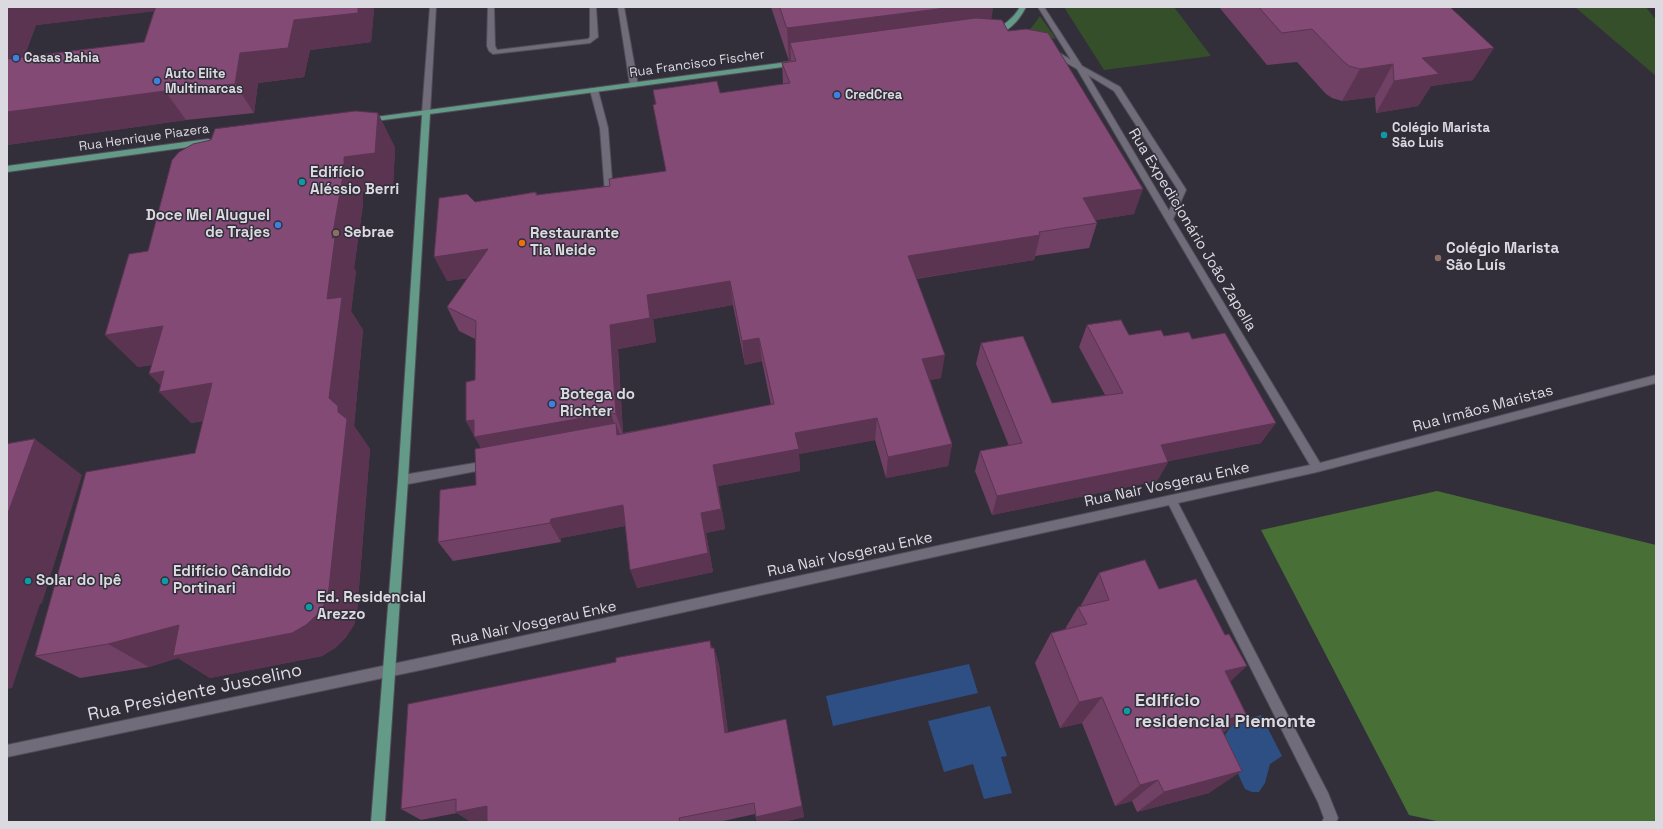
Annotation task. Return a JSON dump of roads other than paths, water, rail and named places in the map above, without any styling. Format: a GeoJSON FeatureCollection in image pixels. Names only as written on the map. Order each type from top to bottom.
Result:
{"type":"FeatureCollection","features":[{"type":"Feature","properties":{"kind":"main road"},"geometry":{"type":"LineString","coordinates":[[984,35],[1003,28],[1017,18],[1023,7]]}},
{"type":"Feature","properties":{"kind":"main road","name":"Rua Francisco Fischer"},"geometry":{"type":"LineString","coordinates":[[426,113],[807,62]]}},
{"type":"Feature","properties":{"kind":"main road"},"geometry":{"type":"LineString","coordinates":[[363,121],[426,113],[403,480],[378,822]]}},
{"type":"Feature","properties":{"kind":"main road","name":"Rua Henrique Piazera"},"geometry":{"type":"LineString","coordinates":[[7,169],[218,140]]}},
{"type":"Feature","properties":{"kind":"street"},"geometry":{"type":"LineString","coordinates":[[426,113],[433,7]]}},
{"type":"Feature","properties":{"kind":"street"},"geometry":{"type":"LineString","coordinates":[[491,7],[491,46],[496,52],[590,41],[594,37],[594,7]]}},
{"type":"Feature","properties":{"kind":"street"},"geometry":{"type":"LineString","coordinates":[[621,7],[634,85]]}},
{"type":"Feature","properties":{"kind":"street","name":"Rua Expedicionário João Zapella"},"geometry":{"type":"LineString","coordinates":[[1041,7],[1079,67],[1317,468]]}},
{"type":"Feature","properties":{"kind":"street"},"geometry":{"type":"LineString","coordinates":[[1044,48],[1117,89],[1182,190],[1169,219]]}},
{"type":"Feature","properties":{"kind":"street"},"geometry":{"type":"LineString","coordinates":[[594,90],[604,128],[609,193]]}},
{"type":"Feature","properties":{"kind":"street","name":"Rua Irmãos Maristas"},"geometry":{"type":"LineString","coordinates":[[1317,468],[1656,379]]}},
{"type":"Feature","properties":{"kind":"street"},"geometry":{"type":"LineString","coordinates":[[403,480],[495,463]]}},
{"type":"Feature","properties":{"kind":"street","name":"Rua Nair Vosgerau Enke"},"geometry":{"type":"LineString","coordinates":[[390,671],[1317,468]]}},
{"type":"Feature","properties":{"kind":"street"},"geometry":{"type":"LineString","coordinates":[[1171,499],[1323,798],[1331,818],[1329,822]]}},
{"type":"Feature","properties":{"kind":"street","name":"Rua Presidente Juscelino"},"geometry":{"type":"LineString","coordinates":[[7,751],[390,671]]}},
{"type":"Feature","properties":{"kind":"water"},"geometry":{"type":"Polygon","coordinates":[[[969,664],[978,693],[833,726],[826,696],[969,664]]]}},
{"type":"Feature","properties":{"kind":"water"},"geometry":{"type":"Polygon","coordinates":[[[990,706],[1007,756],[1001,757],[1012,793],[984,799],[973,764],[944,772],[928,721],[990,706]]]}},
{"type":"Feature","properties":{"kind":"water"},"geometry":{"type":"Polygon","coordinates":[[[1261,715],[1282,756],[1270,764],[1265,783],[1259,792],[1252,792],[1245,789],[1223,741],[1229,729],[1233,725],[1242,720],[1261,715]]]}},
{"type":"Feature","properties":{"kind":"place","name":"Casas Bahia"},"geometry":{"type":"Point","coordinates":[16,58]}},
{"type":"Feature","properties":{"kind":"place","name":"Auto Elite Multimarcas"},"geometry":{"type":"Point","coordinates":[157,81]}},
{"type":"Feature","properties":{"kind":"place","name":"CredCrea"},"geometry":{"type":"Point","coordinates":[837,95]}},
{"type":"Feature","properties":{"kind":"place","name":"Colégio Marista São Luis"},"geometry":{"type":"Point","coordinates":[1384,135]}},
{"type":"Feature","properties":{"kind":"place","name":"Edifício Aléssio Berri"},"geometry":{"type":"Point","coordinates":[302,182]}},
{"type":"Feature","properties":{"kind":"place","name":"Doce Mel Aluguel de Trajes"},"geometry":{"type":"Point","coordinates":[278,225]}},
{"type":"Feature","properties":{"kind":"place","name":"Sebrae"},"geometry":{"type":"Point","coordinates":[336,233]}},
{"type":"Feature","properties":{"kind":"place","name":"Restaurante Tia Neide"},"geometry":{"type":"Point","coordinates":[522,243]}},
{"type":"Feature","properties":{"kind":"place","name":"Colégio Marista São Luís"},"geometry":{"type":"Point","coordinates":[1438,258]}},
{"type":"Feature","properties":{"kind":"place","name":"Botega do Richter"},"geometry":{"type":"Point","coordinates":[552,404]}},
{"type":"Feature","properties":{"kind":"place","name":"Solar do Ipê"},"geometry":{"type":"Point","coordinates":[28,581]}},
{"type":"Feature","properties":{"kind":"place","name":"Edifício Cândido Portinari"},"geometry":{"type":"Point","coordinates":[165,581]}},
{"type":"Feature","properties":{"kind":"place","name":"Ed. Residencial Arezzo"},"geometry":{"type":"Point","coordinates":[309,607]}},
{"type":"Feature","properties":{"kind":"place","name":"Edifício residencial Piemonte"},"geometry":{"type":"Point","coordinates":[1127,711]}}]}
